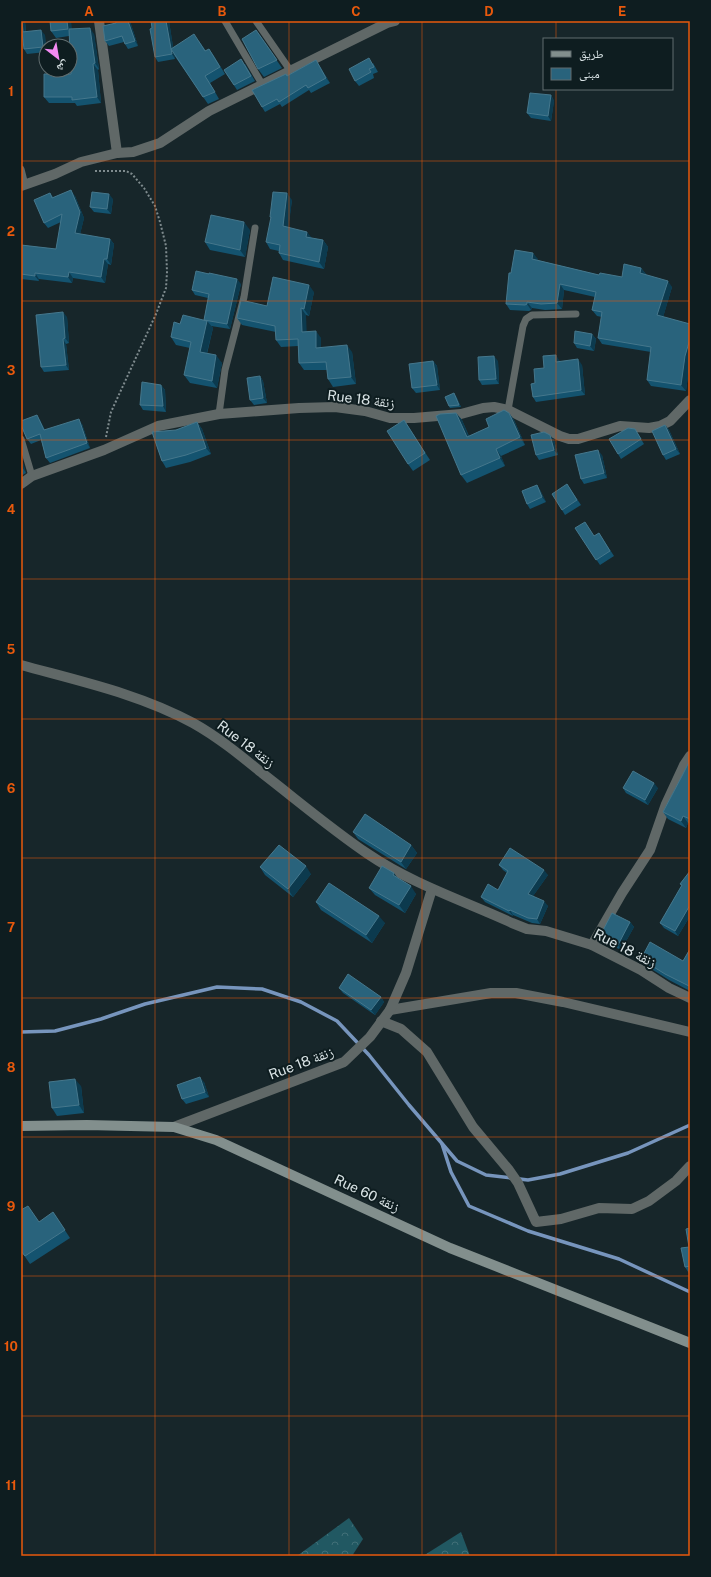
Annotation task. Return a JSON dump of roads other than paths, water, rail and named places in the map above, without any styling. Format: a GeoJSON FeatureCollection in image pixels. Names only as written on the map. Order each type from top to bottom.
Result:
{"type":"FeatureCollection","features":[{"type":"Feature","properties":{"kind":"street"},"geometry":{"type":"LineString","coordinates":[[99,21],[117,153]]}},
{"type":"Feature","properties":{"kind":"street"},"geometry":{"type":"LineString","coordinates":[[23,185],[55,174],[81,162],[117,153],[133,152],[160,143],[209,111],[387,23],[395,21]]}},
{"type":"Feature","properties":{"kind":"street","name":"Rue 18 زنقة"},"geometry":{"type":"LineString","coordinates":[[21,484],[32,476],[104,450],[158,426],[218,414],[335,407],[365,411],[390,418],[414,418],[461,414],[483,408],[494,407],[508,410],[569,440],[578,439],[620,426],[649,428],[660,426],[670,421],[690,400]]}},
{"type":"Feature","properties":{"kind":"street","name":"Rue 18 زنقة"},"geometry":{"type":"LineString","coordinates":[[21,665],[120,693],[162,708],[191,722],[223,742],[369,854],[406,877],[520,926],[546,931],[592,945],[641,970],[669,988],[690,998]]}},
{"type":"Feature","properties":{"kind":"street"},"geometry":{"type":"LineString","coordinates":[[592,945],[622,893],[650,850],[666,804],[684,765],[690,756]]}},
{"type":"Feature","properties":{"kind":"street","name":"Rue 18 زنقة"},"geometry":{"type":"LineString","coordinates":[[174,1127],[344,1062],[370,1037],[390,1010],[406,973],[432,889]]}},
{"type":"Feature","properties":{"kind":"street"},"geometry":{"type":"LineString","coordinates":[[390,1010],[491,993],[516,993],[563,1002],[690,1032]]}},
{"type":"Feature","properties":{"kind":"street"},"geometry":{"type":"LineString","coordinates":[[381,1021],[401,1029],[427,1052],[473,1127],[515,1179],[536,1222],[561,1219],[599,1208],[632,1209],[649,1201],[676,1181],[690,1166]]}},
{"type":"Feature","properties":{"kind":"street","name":"Rue 60 زنقة"},"geometry":{"type":"LineString","coordinates":[[21,1126],[87,1125],[174,1127],[216,1140],[450,1248],[690,1343]]}},
{"type":"Feature","properties":{"kind":"lane"},"geometry":{"type":"LineString","coordinates":[[225,21],[262,84]]}},
{"type":"Feature","properties":{"kind":"lane"},"geometry":{"type":"LineString","coordinates":[[256,21],[290,70]]}},
{"type":"Feature","properties":{"kind":"lane"},"geometry":{"type":"LineString","coordinates":[[21,169],[23,185]]}},
{"type":"Feature","properties":{"kind":"lane"},"geometry":{"type":"LineString","coordinates":[[218,414],[225,370],[244,297],[255,228]]}},
{"type":"Feature","properties":{"kind":"lane"},"geometry":{"type":"LineString","coordinates":[[508,410],[523,326],[526,319],[532,315],[576,314]]}},
{"type":"Feature","properties":{"kind":"lane"},"geometry":{"type":"LineString","coordinates":[[21,439],[32,476]]}},
{"type":"Feature","properties":{"kind":"waterway"},"geometry":{"type":"LineString","coordinates":[[21,1032],[55,1031],[101,1019],[145,1004],[217,987],[262,989],[301,1002],[337,1021],[369,1055],[457,1161],[486,1175],[528,1180],[560,1174],[628,1153],[690,1125]]}},
{"type":"Feature","properties":{"kind":"waterway"},"geometry":{"type":"LineString","coordinates":[[442,1144],[451,1172],[469,1206],[528,1231],[619,1259],[690,1292]]}}]}
